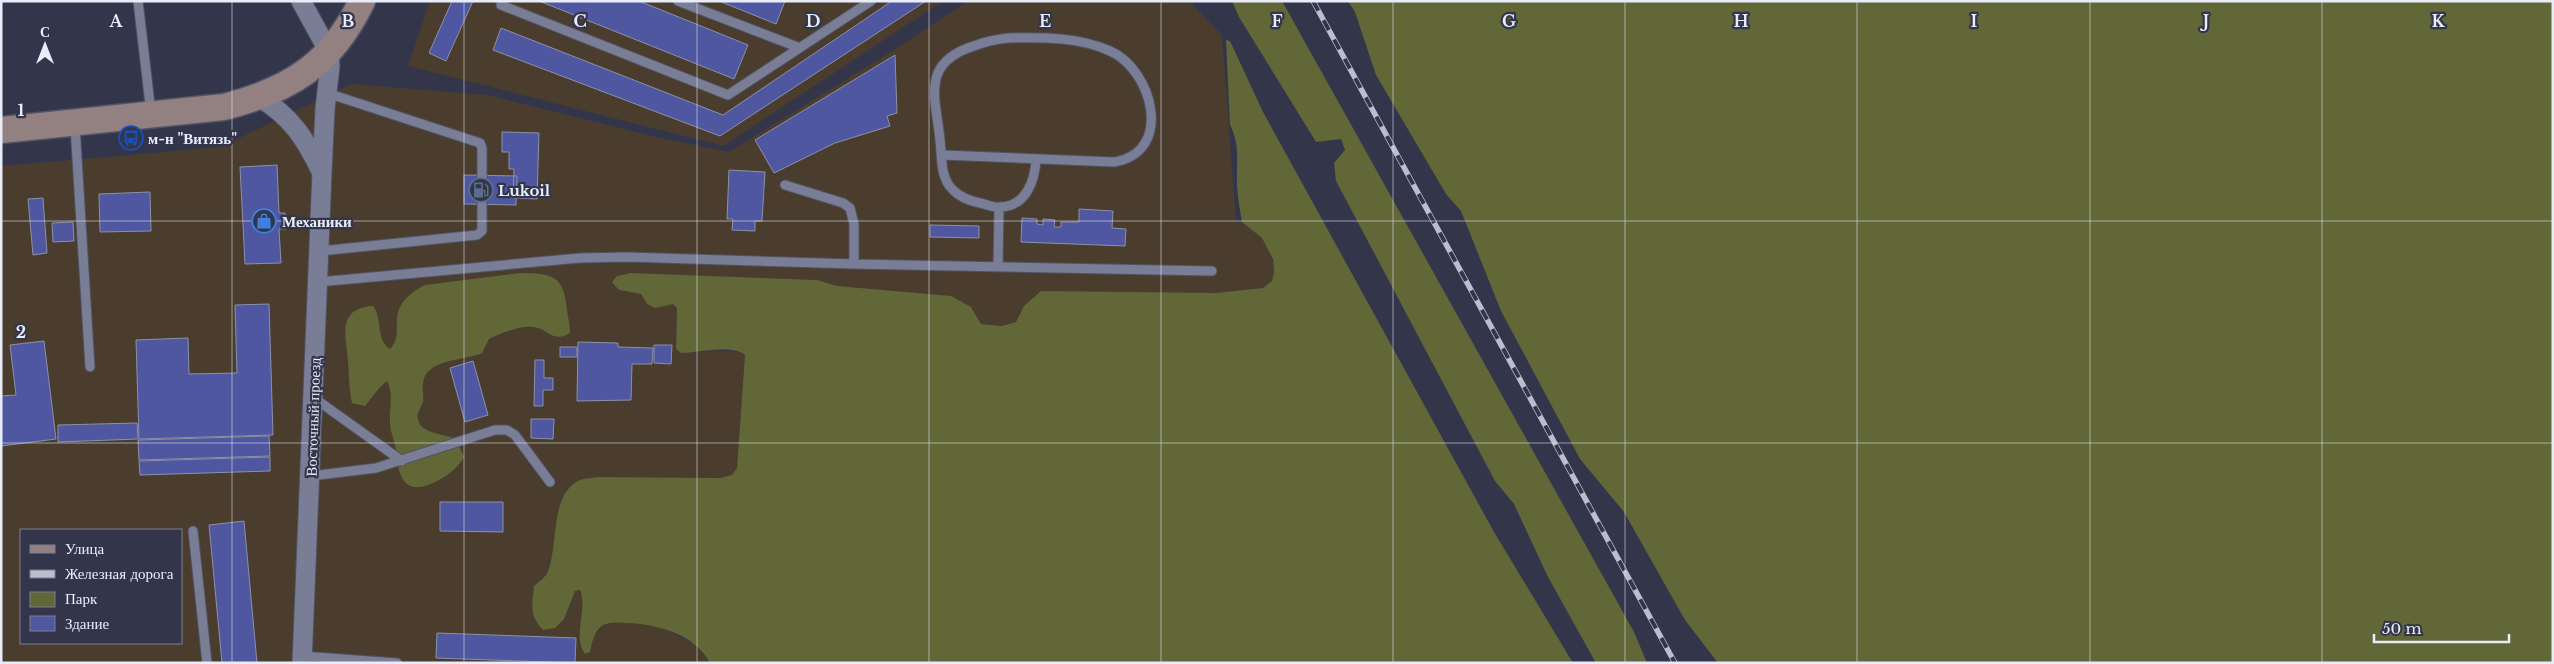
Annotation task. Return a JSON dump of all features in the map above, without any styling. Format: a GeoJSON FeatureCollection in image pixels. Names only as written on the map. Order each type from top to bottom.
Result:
{"type":"FeatureCollection","features":[{"type":"Feature","properties":{"kind":"main road"},"geometry":{"type":"LineString","coordinates":[[1,130],[152,116],[224,107],[260,98],[303,74],[329,52],[342,37],[362,1]]}},
{"type":"Feature","properties":{"kind":"street"},"geometry":{"type":"LineString","coordinates":[[301,1],[329,52]]}},
{"type":"Feature","properties":{"kind":"street","name":"Восточный проезд"},"geometry":{"type":"LineString","coordinates":[[302,660],[322,172],[329,52]]}},
{"type":"Feature","properties":{"kind":"street"},"geometry":{"type":"LineString","coordinates":[[260,98],[278,108],[294,124],[309,146],[322,172]]}},
{"type":"Feature","properties":{"kind":"lane"},"geometry":{"type":"LineString","coordinates":[[138,1],[152,116]]}},
{"type":"Feature","properties":{"kind":"lane"},"geometry":{"type":"LineString","coordinates":[[502,1],[501,5],[728,95],[800,48],[865,2]]}},
{"type":"Feature","properties":{"kind":"lane"},"geometry":{"type":"LineString","coordinates":[[678,1],[800,48]]}},
{"type":"Feature","properties":{"kind":"lane"},"geometry":{"type":"LineString","coordinates":[[942,155],[1114,162],[1134,156],[1144,147],[1151,124],[1150,108],[1140,78],[1130,64],[1110,51],[1092,45],[1036,37],[982,43],[954,54],[942,63],[936,74],[934,88],[944,178],[953,190],[967,200],[999,208],[1016,202],[1027,193],[1035,174],[1036,159]]}},
{"type":"Feature","properties":{"kind":"lane"},"geometry":{"type":"LineString","coordinates":[[320,251],[477,235],[482,231],[482,148],[480,143],[327,93]]}},
{"type":"Feature","properties":{"kind":"lane"},"geometry":{"type":"LineString","coordinates":[[75,123],[90,367]]}},
{"type":"Feature","properties":{"kind":"lane"},"geometry":{"type":"LineString","coordinates":[[785,185],[843,203],[850,208],[854,224],[854,264]]}},
{"type":"Feature","properties":{"kind":"lane"},"geometry":{"type":"LineString","coordinates":[[998,267],[999,208]]}},
{"type":"Feature","properties":{"kind":"lane"},"geometry":{"type":"LineString","coordinates":[[318,282],[618,257],[1212,271]]}},
{"type":"Feature","properties":{"kind":"lane"},"geometry":{"type":"LineString","coordinates":[[314,398],[402,461]]}},
{"type":"Feature","properties":{"kind":"lane"},"geometry":{"type":"LineString","coordinates":[[311,476],[376,468],[495,430],[507,430],[515,435],[550,482]]}},
{"type":"Feature","properties":{"kind":"lane"},"geometry":{"type":"LineString","coordinates":[[193,531],[206,663]]}},
{"type":"Feature","properties":{"kind":"lane"},"geometry":{"type":"LineString","coordinates":[[302,660],[396,663]]}},
{"type":"Feature","properties":{"kind":"shaded area"},"geometry":{"type":"Polygon","coordinates":[[[430,1],[943,1],[724,146],[408,66],[430,1]]]}},
{"type":"Feature","properties":{"kind":"shaded area"},"geometry":{"type":"Polygon","coordinates":[[[968,1],[1189,1],[1222,35],[1236,221],[1242,222],[1262,238],[1271,251],[1274,272],[1272,281],[1263,288],[1242,291],[1024,306],[1016,322],[1002,326],[981,324],[971,307],[837,286],[817,280],[631,273],[617,276],[619,290],[641,294],[647,304],[673,304],[677,308],[676,349],[698,353],[710,350],[740,352],[745,355],[737,468],[732,475],[720,478],[599,477],[580,480],[568,488],[561,502],[552,556],[545,576],[534,586],[564,619],[575,591],[580,590],[583,598],[580,629],[592,642],[595,634],[603,625],[615,622],[647,623],[665,629],[696,645],[704,652],[710,663],[1,663],[1,166],[221,147],[351,84],[487,95],[656,137],[729,152],[897,48],[968,1]]]}},
{"type":"Feature","properties":{"kind":"green space"},"geometry":{"type":"Polygon","coordinates":[[[1232,1],[1282,1],[1634,632],[1647,663],[1596,663],[1548,577],[1514,504],[1495,481],[1336,181],[1334,163],[1345,150],[1341,139],[1316,142],[1239,17],[1232,1]]]}},
{"type":"Feature","properties":{"kind":"green space"},"geometry":{"type":"Polygon","coordinates":[[[1348,1],[2553,1],[2553,663],[1718,663],[1685,620],[1624,512],[1580,459],[1501,311],[1461,211],[1446,194],[1376,75],[1355,12],[1348,1]]]}},
{"type":"Feature","properties":{"kind":"green space"},"geometry":{"type":"Polygon","coordinates":[[[1226,40],[1230,41],[1263,112],[1494,532],[1573,663],[710,663],[695,645],[674,632],[662,628],[617,622],[603,625],[597,630],[590,652],[585,654],[581,647],[580,639],[582,597],[580,590],[575,591],[564,619],[555,628],[543,630],[533,615],[534,586],[546,575],[550,564],[559,509],[563,497],[570,487],[580,480],[599,477],[720,478],[732,475],[737,468],[745,355],[732,350],[681,353],[676,349],[677,308],[673,304],[655,308],[647,304],[641,294],[619,290],[612,282],[617,276],[631,273],[817,280],[837,286],[951,296],[971,307],[981,324],[1002,326],[1016,322],[1024,306],[1041,291],[1216,293],[1263,288],[1272,281],[1274,272],[1273,259],[1262,238],[1242,222],[1237,187],[1237,148],[1230,125],[1226,40]]]}},
{"type":"Feature","properties":{"kind":"green space"},"geometry":{"type":"Polygon","coordinates":[[[520,273],[549,276],[560,283],[565,299],[570,333],[557,337],[538,328],[513,329],[489,339],[482,353],[447,362],[431,369],[423,383],[423,402],[418,413],[418,420],[425,429],[431,432],[456,439],[464,457],[449,474],[439,480],[419,487],[411,486],[402,478],[398,464],[390,426],[391,396],[387,381],[365,406],[352,403],[345,332],[349,317],[362,308],[373,306],[378,316],[382,340],[390,349],[397,335],[398,311],[411,294],[425,285],[520,273]]]}},
{"type":"Feature","properties":{"kind":"building"},"geometry":{"type":"Polygon","coordinates":[[[452,1],[473,1],[446,61],[429,53],[452,1]]]}},
{"type":"Feature","properties":{"kind":"building"},"geometry":{"type":"Polygon","coordinates":[[[539,1],[639,1],[748,45],[734,79],[539,1]]]}},
{"type":"Feature","properties":{"kind":"building"},"geometry":{"type":"Polygon","coordinates":[[[719,1],[785,1],[776,24],[719,1]]]}},
{"type":"Feature","properties":{"kind":"building"},"geometry":{"type":"Polygon","coordinates":[[[892,1],[926,1],[720,136],[493,50],[501,28],[723,115],[892,1]]]}},
{"type":"Feature","properties":{"kind":"building"},"geometry":{"type":"Polygon","coordinates":[[[895,55],[897,113],[887,116],[890,126],[835,143],[774,173],[755,140],[895,55]]]}},
{"type":"Feature","properties":{"kind":"building"},"geometry":{"type":"Polygon","coordinates":[[[502,132],[539,133],[537,199],[513,198],[514,169],[509,169],[509,152],[502,152],[502,132]]]}},
{"type":"Feature","properties":{"kind":"building","name":"Механики"},"geometry":{"type":"Polygon","coordinates":[[[277,165],[279,213],[285,213],[286,229],[279,229],[281,263],[245,264],[240,167],[277,165]]]}},
{"type":"Feature","properties":{"kind":"building"},"geometry":{"type":"Polygon","coordinates":[[[729,170],[765,172],[762,221],[755,221],[755,231],[732,230],[733,219],[727,219],[729,170]]]}},
{"type":"Feature","properties":{"kind":"building"},"geometry":{"type":"Polygon","coordinates":[[[464,175],[517,176],[516,205],[464,204],[464,175]]]}},
{"type":"Feature","properties":{"kind":"building"},"geometry":{"type":"Polygon","coordinates":[[[150,192],[151,231],[100,232],[99,194],[150,192]]]}},
{"type":"Feature","properties":{"kind":"building"},"geometry":{"type":"Polygon","coordinates":[[[43,198],[47,253],[33,255],[28,199],[43,198]]]}},
{"type":"Feature","properties":{"kind":"building"},"geometry":{"type":"Polygon","coordinates":[[[1079,209],[1113,211],[1112,228],[1126,229],[1125,246],[1021,242],[1022,218],[1037,219],[1037,224],[1043,225],[1043,219],[1055,220],[1054,227],[1061,227],[1061,222],[1079,222],[1079,209]]]}},
{"type":"Feature","properties":{"kind":"building"},"geometry":{"type":"Polygon","coordinates":[[[73,222],[74,241],[53,242],[52,223],[73,222]]]}},
{"type":"Feature","properties":{"kind":"building"},"geometry":{"type":"Polygon","coordinates":[[[930,225],[979,226],[979,238],[930,237],[930,225]]]}},
{"type":"Feature","properties":{"kind":"building"},"geometry":{"type":"Polygon","coordinates":[[[269,304],[273,435],[139,439],[136,340],[188,338],[189,374],[237,373],[235,305],[269,304]]]}},
{"type":"Feature","properties":{"kind":"building"},"geometry":{"type":"Polygon","coordinates":[[[44,341],[56,439],[1,446],[1,396],[16,395],[10,345],[44,341]]]}},
{"type":"Feature","properties":{"kind":"building"},"geometry":{"type":"Polygon","coordinates":[[[578,342],[618,343],[618,347],[653,348],[652,364],[632,364],[631,400],[577,401],[578,342]]]}},
{"type":"Feature","properties":{"kind":"building"},"geometry":{"type":"Polygon","coordinates":[[[654,345],[672,345],[671,364],[654,363],[654,345]]]}},
{"type":"Feature","properties":{"kind":"building"},"geometry":{"type":"Polygon","coordinates":[[[560,347],[577,347],[577,357],[560,357],[560,347]]]}},
{"type":"Feature","properties":{"kind":"building"},"geometry":{"type":"Polygon","coordinates":[[[535,360],[544,360],[544,378],[553,378],[553,390],[543,390],[543,406],[534,406],[535,360]]]}},
{"type":"Feature","properties":{"kind":"building"},"geometry":{"type":"Polygon","coordinates":[[[473,361],[488,415],[465,422],[450,368],[473,361]]]}},
{"type":"Feature","properties":{"kind":"building"},"geometry":{"type":"Polygon","coordinates":[[[531,419],[554,419],[553,439],[531,438],[531,419]]]}},
{"type":"Feature","properties":{"kind":"building"},"geometry":{"type":"Polygon","coordinates":[[[137,423],[138,439],[58,442],[58,425],[137,423]]]}},
{"type":"Feature","properties":{"kind":"building"},"geometry":{"type":"Polygon","coordinates":[[[269,436],[270,456],[139,460],[138,440],[269,436]]]}},
{"type":"Feature","properties":{"kind":"building"},"geometry":{"type":"Polygon","coordinates":[[[270,457],[270,471],[140,475],[139,461],[270,457]]]}},
{"type":"Feature","properties":{"kind":"building"},"geometry":{"type":"Polygon","coordinates":[[[440,502],[503,502],[503,532],[440,531],[440,502]]]}},
{"type":"Feature","properties":{"kind":"building"},"geometry":{"type":"Polygon","coordinates":[[[244,521],[257,663],[222,663],[209,525],[244,521]]]}},
{"type":"Feature","properties":{"kind":"building"},"geometry":{"type":"Polygon","coordinates":[[[437,633],[576,638],[575,663],[436,658],[437,633]]]}},
{"type":"Feature","properties":{"kind":"railway"},"geometry":{"type":"LineString","coordinates":[[1313,1],[1675,663]]}},
{"type":"Feature","properties":{"kind":"place","name":"м-н \"Витязь\""},"geometry":{"type":"Point","coordinates":[131,138]}},
{"type":"Feature","properties":{"kind":"place","name":"Lukoil"},"geometry":{"type":"Point","coordinates":[481,190]}},
{"type":"Feature","properties":{"kind":"place","name":"Механики"},"geometry":{"type":"Point","coordinates":[264,221]}}]}
